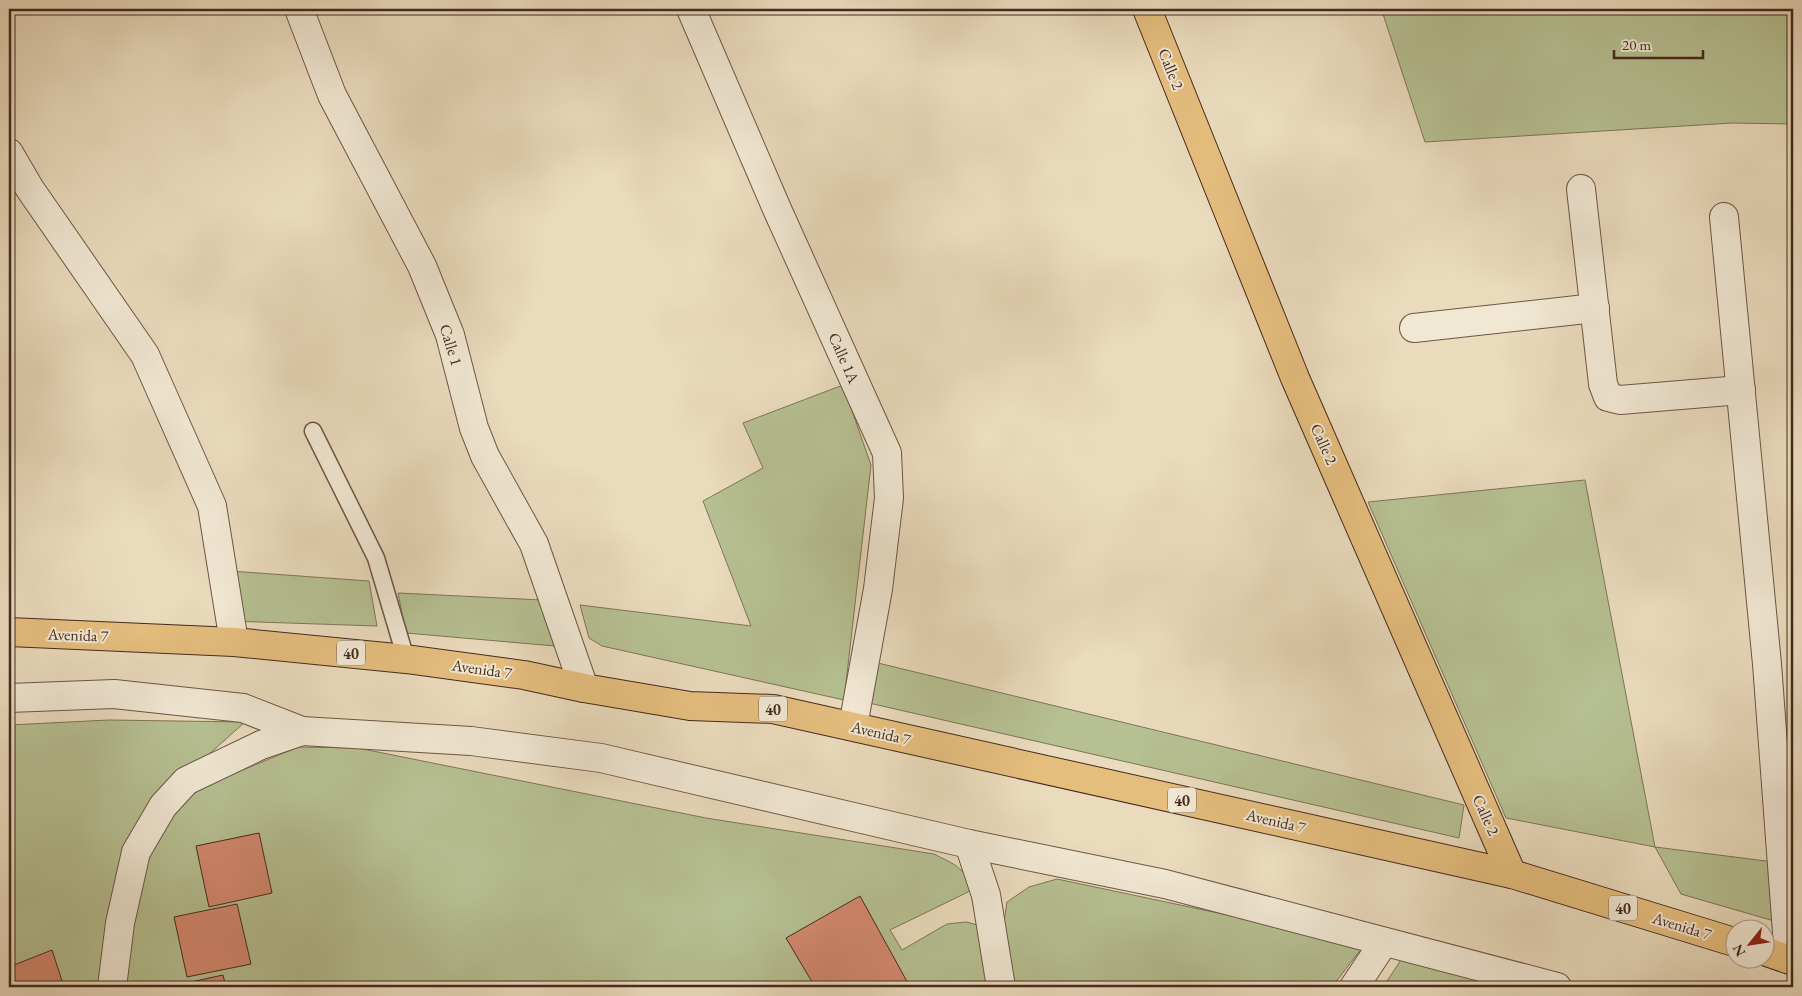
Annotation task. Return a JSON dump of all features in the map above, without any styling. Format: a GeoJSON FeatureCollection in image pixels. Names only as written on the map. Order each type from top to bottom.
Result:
{"type":"FeatureCollection","features":[{"type":"Feature","properties":{"kind":"main road","name":"Calle 2"},"geometry":{"type":"LineString","coordinates":[[1148,9],[1295,378],[1512,874]]}},
{"type":"Feature","properties":{"kind":"main road","name":"Avenida 7"},"geometry":{"type":"LineString","coordinates":[[9,632],[234,642],[406,659],[524,675],[584,688],[690,706],[773,709],[1512,874],[1724,939]]}},
{"type":"Feature","properties":{"kind":"street","name":"Calle 1"},"geometry":{"type":"LineString","coordinates":[[299,9],[332,95],[422,266],[450,335],[474,428],[486,456],[534,544],[584,688]]}},
{"type":"Feature","properties":{"kind":"street","name":"Calle 1A"},"geometry":{"type":"LineString","coordinates":[[691,9],[781,217],[887,453],[889,498],[878,590],[853,726]]}},
{"type":"Feature","properties":{"kind":"street"},"geometry":{"type":"LineString","coordinates":[[9,153],[30,189],[145,355],[212,506],[234,642]]}},
{"type":"Feature","properties":{"kind":"street"},"geometry":{"type":"LineString","coordinates":[[1582,189],[1603,384],[1608,397],[1620,400],[1741,390]]}},
{"type":"Feature","properties":{"kind":"street"},"geometry":{"type":"LineString","coordinates":[[1724,217],[1767,664],[1782,957]]}},
{"type":"Feature","properties":{"kind":"street"},"geometry":{"type":"LineString","coordinates":[[1414,328],[1595,308]]}},
{"type":"Feature","properties":{"kind":"street"},"geometry":{"type":"LineString","coordinates":[[9,698],[114,694],[243,708],[302,731],[470,741],[602,758],[969,844],[1165,884],[1557,987]]}},
{"type":"Feature","properties":{"kind":"street"},"geometry":{"type":"LineString","coordinates":[[112,987],[120,923],[136,852],[163,806],[186,780],[261,745],[302,731]]}},
{"type":"Feature","properties":{"kind":"street"},"geometry":{"type":"LineString","coordinates":[[969,844],[986,896],[1001,987]]}},
{"type":"Feature","properties":{"kind":"street"},"geometry":{"type":"LineString","coordinates":[[1354,987],[1384,942]]}},
{"type":"Feature","properties":{"kind":"lane"},"geometry":{"type":"LineString","coordinates":[[313,431],[376,558],[406,659]]}},
{"type":"Feature","properties":{"kind":"green space"},"geometry":{"type":"Polygon","coordinates":[[[1457,9],[1793,9],[1793,124],[1732,123],[1425,142],[1382,11],[1409,12],[1457,9]]]}},
{"type":"Feature","properties":{"kind":"green space"},"geometry":{"type":"Polygon","coordinates":[[[843,385],[871,465],[844,700],[602,646],[589,638],[580,605],[751,626],[703,501],[763,468],[743,423],[843,385]]]}},
{"type":"Feature","properties":{"kind":"green space"},"geometry":{"type":"Polygon","coordinates":[[[1585,480],[1655,847],[1506,818],[1368,502],[1585,480]]]}},
{"type":"Feature","properties":{"kind":"green space"},"geometry":{"type":"Polygon","coordinates":[[[230,571],[369,581],[377,626],[228,621],[230,571]]]}},
{"type":"Feature","properties":{"kind":"green space"},"geometry":{"type":"Polygon","coordinates":[[[398,593],[542,600],[555,646],[406,633],[398,593]]]}},
{"type":"Feature","properties":{"kind":"green space"},"geometry":{"type":"Polygon","coordinates":[[[878,663],[1464,805],[1459,838],[869,703],[878,663]]]}},
{"type":"Feature","properties":{"kind":"green space"},"geometry":{"type":"Polygon","coordinates":[[[109,720],[245,722],[150,807],[103,987],[9,987],[9,725],[109,720]]]}},
{"type":"Feature","properties":{"kind":"green space"},"geometry":{"type":"Polygon","coordinates":[[[298,747],[358,748],[706,818],[934,854],[958,867],[965,876],[971,890],[890,930],[902,950],[947,924],[966,922],[982,926],[992,987],[120,987],[146,859],[168,815],[195,790],[298,747]]]}},
{"type":"Feature","properties":{"kind":"green space"},"geometry":{"type":"Polygon","coordinates":[[[1655,847],[1774,862],[1774,918],[1764,918],[1681,894],[1655,847]]]}},
{"type":"Feature","properties":{"kind":"green space"},"geometry":{"type":"Polygon","coordinates":[[[1057,879],[1365,944],[1332,987],[1013,987],[1004,922],[1007,902],[1029,887],[1057,879]]]}},
{"type":"Feature","properties":{"kind":"green space"},"geometry":{"type":"Polygon","coordinates":[[[1403,957],[1503,987],[1383,987],[1403,957]]]}},
{"type":"Feature","properties":{"kind":"building"},"geometry":{"type":"Polygon","coordinates":[[[259,833],[272,893],[209,907],[196,846],[259,833]]]}},
{"type":"Feature","properties":{"kind":"building"},"geometry":{"type":"Polygon","coordinates":[[[860,896],[910,987],[815,987],[786,938],[860,896]]]}},
{"type":"Feature","properties":{"kind":"building"},"geometry":{"type":"Polygon","coordinates":[[[237,904],[251,964],[187,977],[174,917],[237,904]]]}},
{"type":"Feature","properties":{"kind":"building"},"geometry":{"type":"Polygon","coordinates":[[[52,950],[64,987],[9,987],[9,967],[52,950]]]}},
{"type":"Feature","properties":{"kind":"building"},"geometry":{"type":"Polygon","coordinates":[[[223,975],[226,987],[168,987],[223,975]]]}}]}
